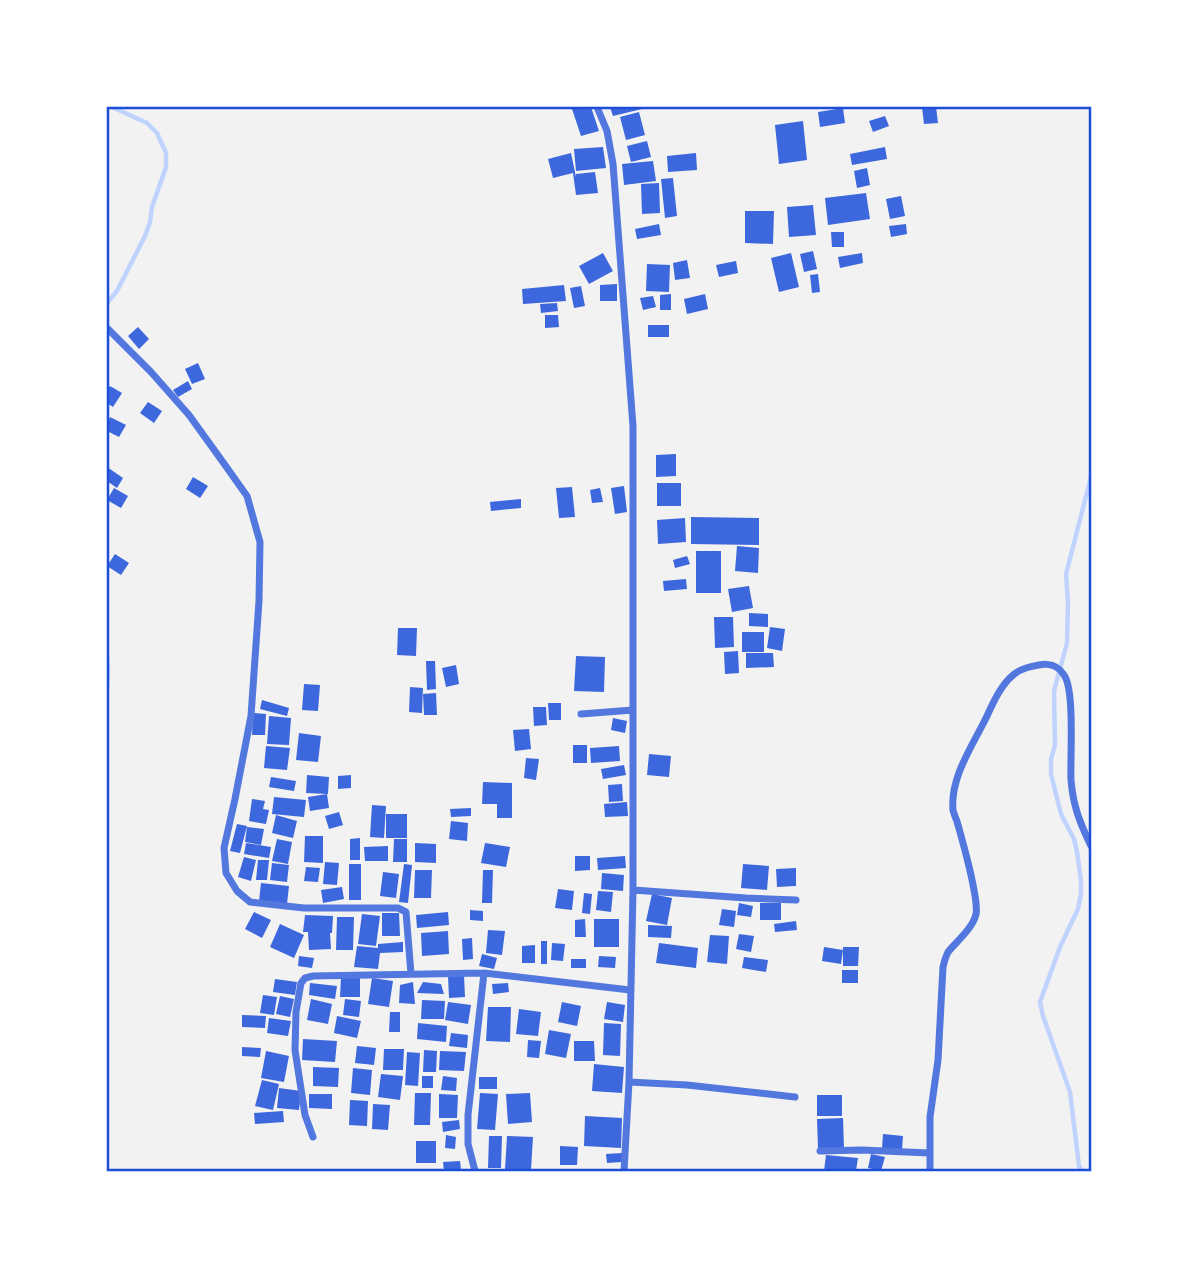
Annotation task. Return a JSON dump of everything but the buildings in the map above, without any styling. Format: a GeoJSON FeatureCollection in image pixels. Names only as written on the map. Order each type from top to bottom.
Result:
{"type":"FeatureCollection","features":[{"type":"Feature","properties":{"kind":"street"},"geometry":{"type":"LineString","coordinates":[[597,107],[607,131],[614,164],[632,426],[632,890],[629,1082],[624,1171]]}},
{"type":"Feature","properties":{"kind":"street"},"geometry":{"type":"LineString","coordinates":[[107,328],[152,372],[189,415],[232,475],[247,496],[260,542],[251,716],[224,848],[226,873],[237,891],[250,902],[304,908],[397,908],[407,912],[411,974]]}},
{"type":"Feature","properties":{"kind":"street"},"geometry":{"type":"LineString","coordinates":[[930,1171],[930,1117],[943,967],[947,953],[959,942],[976,914],[975,894],[953,811],[954,792],[962,762],[988,713],[1011,676],[1020,670],[1049,664],[1061,670],[1066,679],[1071,714],[1071,783],[1076,812],[1091,846]]}},
{"type":"Feature","properties":{"kind":"street"},"geometry":{"type":"LineString","coordinates":[[581,714],[633,710]]}},
{"type":"Feature","properties":{"kind":"street"},"geometry":{"type":"LineString","coordinates":[[632,890],[796,900]]}},
{"type":"Feature","properties":{"kind":"street"},"geometry":{"type":"LineString","coordinates":[[475,1171],[468,1144],[468,1115],[484,973]]}},
{"type":"Feature","properties":{"kind":"street"},"geometry":{"type":"LineString","coordinates":[[313,1137],[305,1115],[295,1049],[296,1012],[301,983],[305,978],[484,973],[630,989]]}},
{"type":"Feature","properties":{"kind":"street"},"geometry":{"type":"LineString","coordinates":[[629,1082],[687,1085],[795,1097]]}},
{"type":"Feature","properties":{"kind":"street"},"geometry":{"type":"LineString","coordinates":[[820,1151],[929,1153]]}},
{"type":"Feature","properties":{"kind":"waterway"},"geometry":{"type":"LineString","coordinates":[[107,303],[117,291],[145,236],[166,167],[166,153],[157,133],[147,123],[112,107]]}},
{"type":"Feature","properties":{"kind":"waterway"},"geometry":{"type":"LineString","coordinates":[[1082,1171],[1079,1166],[1070,1092],[1040,1002],[1060,947],[1078,909],[1081,894],[1077,852],[1074,839],[1061,814],[1051,774],[1051,759],[1055,745],[1054,691],[1067,643],[1066,574],[1091,477]]}},
{"type":"Feature","properties":{"kind":"waterway"},"geometry":{"type":"LineString","coordinates":[[107,658],[107,687]]}}]}
